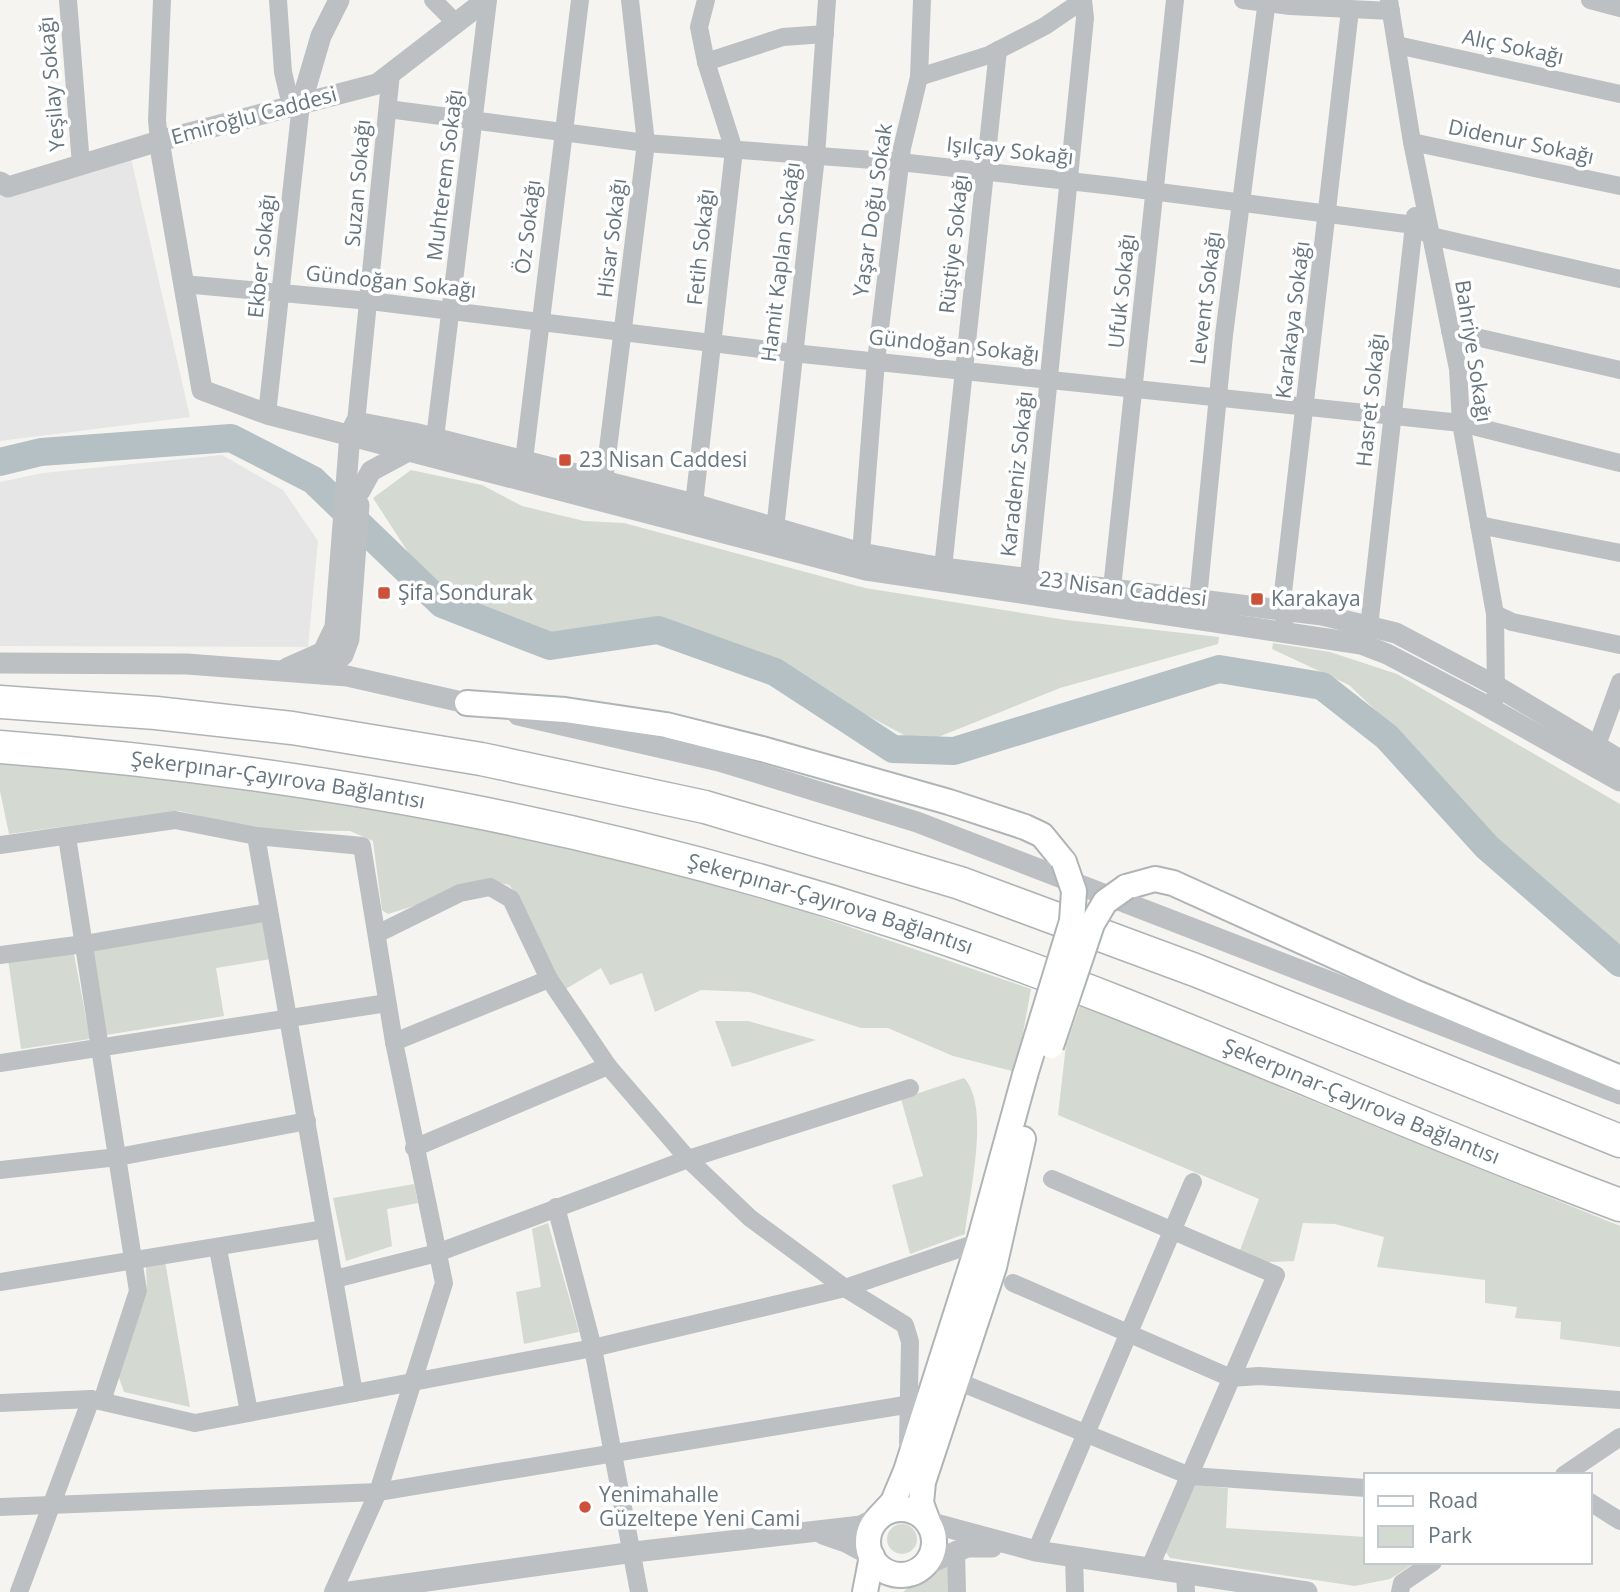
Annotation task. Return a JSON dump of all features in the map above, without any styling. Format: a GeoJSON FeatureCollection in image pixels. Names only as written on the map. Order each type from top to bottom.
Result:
{"type":"FeatureCollection","features":[{"type":"Feature","properties":{"kind":"highway"},"geometry":{"type":"LineString","coordinates":[[0,702],[156,713],[292,728],[481,759],[705,807],[960,883],[1195,970],[1620,1141]]}},
{"type":"Feature","properties":{"kind":"highway","name":"Şekerpınar-Çayırova Bağlantısı"},"geometry":{"type":"LineString","coordinates":[[0,747],[186,764],[309,780],[510,816],[727,870],[899,923],[1103,996],[1620,1205]]}},
{"type":"Feature","properties":{"kind":"main road"},"geometry":{"type":"LineString","coordinates":[[467,703],[565,710],[666,725],[762,749],[949,802],[1025,827],[1042,835],[1064,862],[1074,891],[1072,921],[1032,1076],[994,1267],[923,1482],[921,1503],[934,1545],[921,1567],[886,1592]]}},
{"type":"Feature","properties":{"kind":"main road"},"geometry":{"type":"LineString","coordinates":[[865,1592],[872,1556],[869,1535],[879,1517],[893,1502],[906,1471],[1032,1076],[1092,924],[1105,902],[1126,887],[1155,879],[1173,883],[1414,992],[1620,1078]]}},
{"type":"Feature","properties":{"kind":"main road"},"geometry":{"type":"LineString","coordinates":[[879,1517],[903,1509],[919,1514],[928,1522]]}},
{"type":"Feature","properties":{"kind":"main road"},"geometry":{"type":"LineString","coordinates":[[872,1556],[877,1563],[900,1575],[921,1567]]}},
{"type":"Feature","properties":{"kind":"street","name":"Yeşilay Sokağı"},"geometry":{"type":"LineString","coordinates":[[68,0],[81,165]]}},
{"type":"Feature","properties":{"kind":"street"},"geometry":{"type":"LineString","coordinates":[[159,141],[157,120],[162,0]]}},
{"type":"Feature","properties":{"kind":"street","name":"Ekber Sokağı"},"geometry":{"type":"LineString","coordinates":[[267,414],[281,293],[296,105],[283,72],[278,0]]}},
{"type":"Feature","properties":{"kind":"street"},"geometry":{"type":"LineString","coordinates":[[296,105],[321,36],[339,0]]}},
{"type":"Feature","properties":{"kind":"street"},"geometry":{"type":"LineString","coordinates":[[433,0],[456,23]]}},
{"type":"Feature","properties":{"kind":"street","name":"Emiroğlu Caddesi"},"geometry":{"type":"LineString","coordinates":[[0,182],[8,187],[159,141],[377,84],[487,0]]}},
{"type":"Feature","properties":{"kind":"street","name":"Muhterem Sokağı"},"geometry":{"type":"LineString","coordinates":[[435,438],[487,0]]}},
{"type":"Feature","properties":{"kind":"street","name":"Öz Sokağı"},"geometry":{"type":"LineString","coordinates":[[524,460],[580,0]]}},
{"type":"Feature","properties":{"kind":"street","name":"Hisar Sokağı"},"geometry":{"type":"LineString","coordinates":[[604,481],[646,143],[631,0]]}},
{"type":"Feature","properties":{"kind":"street","name":"Fetih Sokağı"},"geometry":{"type":"LineString","coordinates":[[694,504],[734,150],[706,62],[699,27],[706,0]]}},
{"type":"Feature","properties":{"kind":"street","name":"Hamit Kaplan Sokağı"},"geometry":{"type":"LineString","coordinates":[[775,529],[816,156],[827,0]]}},
{"type":"Feature","properties":{"kind":"street","name":"Yaşar Doğu Sokak"},"geometry":{"type":"LineString","coordinates":[[861,554],[876,361],[900,162],[919,77],[922,0]]}},
{"type":"Feature","properties":{"kind":"street"},"geometry":{"type":"LineString","coordinates":[[919,77],[998,50],[1045,26],[1083,0]]}},
{"type":"Feature","properties":{"kind":"street","name":"Karadeniz Sokağı"},"geometry":{"type":"LineString","coordinates":[[1028,576],[1050,379],[1066,180],[1085,18],[1083,0]]}},
{"type":"Feature","properties":{"kind":"street","name":"Ufuk Sokağı"},"geometry":{"type":"LineString","coordinates":[[1112,588],[1175,0]]}},
{"type":"Feature","properties":{"kind":"street"},"geometry":{"type":"LineString","coordinates":[[1243,0],[1350,10],[1390,6]]}},
{"type":"Feature","properties":{"kind":"street"},"geometry":{"type":"LineString","coordinates":[[1590,0],[1620,8]]}},
{"type":"Feature","properties":{"kind":"street","name":"Levent Sokağı"},"geometry":{"type":"LineString","coordinates":[[1198,599],[1240,202],[1267,1]]}},
{"type":"Feature","properties":{"kind":"street","name":"Bahriye Sokağı"},"geometry":{"type":"LineString","coordinates":[[1390,6],[1412,142],[1458,369],[1461,423],[1495,614],[1498,687],[1493,711]]}},
{"type":"Feature","properties":{"kind":"street","name":"Karakaya Sokağı"},"geometry":{"type":"LineString","coordinates":[[1286,634],[1287,625],[1281,610],[1329,214],[1350,10]]}},
{"type":"Feature","properties":{"kind":"street"},"geometry":{"type":"LineString","coordinates":[[706,62],[783,37],[825,34]]}},
{"type":"Feature","properties":{"kind":"street","name":"Alıç Sokağı"},"geometry":{"type":"LineString","coordinates":[[1396,45],[1620,94]]}},
{"type":"Feature","properties":{"kind":"street","name":"Rüştiye Sokağı"},"geometry":{"type":"LineString","coordinates":[[943,568],[998,50]]}},
{"type":"Feature","properties":{"kind":"street","name":"Suzan Sokağı"},"geometry":{"type":"LineString","coordinates":[[356,431],[391,73]]}},
{"type":"Feature","properties":{"kind":"street","name":"Işılçay Sokağı"},"geometry":{"type":"LineString","coordinates":[[388,109],[646,143],[900,162],[1066,180],[1414,225],[1431,236],[1620,279]]}},
{"type":"Feature","properties":{"kind":"street","name":"23 Nisan Caddesi"},"geometry":{"type":"LineString","coordinates":[[159,141],[202,390],[267,414],[356,431],[435,438],[524,460],[694,504],[861,554],[943,568],[1028,576],[1281,610],[1396,633],[1498,687],[1620,760]]}},
{"type":"Feature","properties":{"kind":"street","name":"Didenur Sokağı"},"geometry":{"type":"LineString","coordinates":[[1412,142],[1620,187]]}},
{"type":"Feature","properties":{"kind":"street","name":"Hasret Sokağı"},"geometry":{"type":"LineString","coordinates":[[1369,626],[1420,178]]}},
{"type":"Feature","properties":{"kind":"street","name":"Gündoğan Sokağı"},"geometry":{"type":"LineString","coordinates":[[183,284],[370,301],[793,353],[1461,423],[1620,463]]}},
{"type":"Feature","properties":{"kind":"street"},"geometry":{"type":"LineString","coordinates":[[1450,331],[1620,370]]}},
{"type":"Feature","properties":{"kind":"street"},"geometry":{"type":"LineString","coordinates":[[322,674],[343,655],[349,639],[348,559],[356,431]]}},
{"type":"Feature","properties":{"kind":"street","name":"23 Nisan Caddesi"},"geometry":{"type":"LineString","coordinates":[[356,431],[410,450],[866,570],[1361,645],[1378,651],[1493,711],[1620,781]]}},
{"type":"Feature","properties":{"kind":"street"},"geometry":{"type":"LineString","coordinates":[[353,491],[371,471],[410,450]]}},
{"type":"Feature","properties":{"kind":"street"},"geometry":{"type":"LineString","coordinates":[[1479,525],[1620,553]]}},
{"type":"Feature","properties":{"kind":"street"},"geometry":{"type":"LineString","coordinates":[[348,559],[335,627],[336,643],[347,663],[380,681]]}},
{"type":"Feature","properties":{"kind":"street"},"geometry":{"type":"LineString","coordinates":[[1495,614],[1512,622],[1620,645]]}},
{"type":"Feature","properties":{"kind":"street"},"geometry":{"type":"LineString","coordinates":[[278,671],[323,652],[335,627]]}},
{"type":"Feature","properties":{"kind":"street"},"geometry":{"type":"LineString","coordinates":[[0,663],[187,664],[380,681],[719,761],[918,822],[1620,1094]]}},
{"type":"Feature","properties":{"kind":"street"},"geometry":{"type":"LineString","coordinates":[[1597,745],[1620,682]]}},
{"type":"Feature","properties":{"kind":"street"},"geometry":{"type":"LineString","coordinates":[[0,845],[175,820],[256,836],[362,846],[394,1042],[443,1283],[414,1384],[378,1492],[333,1592]]}},
{"type":"Feature","properties":{"kind":"street"},"geometry":{"type":"LineString","coordinates":[[256,836],[354,1393]]}},
{"type":"Feature","properties":{"kind":"street"},"geometry":{"type":"LineString","coordinates":[[19,1592],[138,1292],[102,1046],[67,837]]}},
{"type":"Feature","properties":{"kind":"street"},"geometry":{"type":"LineString","coordinates":[[377,934],[460,893],[490,887],[511,899],[549,979],[608,1066],[688,1159],[750,1218],[845,1288],[905,1325],[910,1342],[911,1404],[906,1471]]}},
{"type":"Feature","properties":{"kind":"street"},"geometry":{"type":"LineString","coordinates":[[0,955],[85,944],[269,912]]}},
{"type":"Feature","properties":{"kind":"street"},"geometry":{"type":"LineString","coordinates":[[394,1042],[549,979]]}},
{"type":"Feature","properties":{"kind":"street"},"geometry":{"type":"LineString","coordinates":[[0,1063],[387,1003]]}},
{"type":"Feature","properties":{"kind":"street"},"geometry":{"type":"LineString","coordinates":[[414,1148],[608,1066]]}},
{"type":"Feature","properties":{"kind":"street"},"geometry":{"type":"LineString","coordinates":[[335,1279],[437,1253],[688,1159],[910,1088]]}},
{"type":"Feature","properties":{"kind":"street"},"geometry":{"type":"LineString","coordinates":[[0,1170],[118,1157],[307,1121]]}},
{"type":"Feature","properties":{"kind":"street"},"geometry":{"type":"LineString","coordinates":[[1052,1179],[1276,1275],[1150,1567]]}},
{"type":"Feature","properties":{"kind":"street"},"geometry":{"type":"LineString","coordinates":[[1036,1551],[1193,1182]]}},
{"type":"Feature","properties":{"kind":"street"},"geometry":{"type":"LineString","coordinates":[[556,1207],[593,1348],[615,1451],[639,1592]]}},
{"type":"Feature","properties":{"kind":"street"},"geometry":{"type":"LineString","coordinates":[[0,1282],[218,1249],[325,1229]]}},
{"type":"Feature","properties":{"kind":"street"},"geometry":{"type":"LineString","coordinates":[[0,1403],[97,1400],[195,1423],[414,1384],[593,1348],[845,1288],[979,1242]]}},
{"type":"Feature","properties":{"kind":"street"},"geometry":{"type":"LineString","coordinates":[[218,1249],[249,1412]]}},
{"type":"Feature","properties":{"kind":"street"},"geometry":{"type":"LineString","coordinates":[[1013,1283],[1231,1378],[1259,1376],[1620,1400]]}},
{"type":"Feature","properties":{"kind":"street"},"geometry":{"type":"LineString","coordinates":[[957,1381],[1190,1476],[1364,1488]]}},
{"type":"Feature","properties":{"kind":"street"},"geometry":{"type":"LineString","coordinates":[[0,1507],[378,1492],[911,1404]]}},
{"type":"Feature","properties":{"kind":"street"},"geometry":{"type":"LineString","coordinates":[[1567,1473],[1620,1437]]}},
{"type":"Feature","properties":{"kind":"street"},"geometry":{"type":"LineString","coordinates":[[1592,1503],[1620,1521]]}},
{"type":"Feature","properties":{"kind":"street"},"geometry":{"type":"LineString","coordinates":[[349,1592],[634,1552],[815,1533],[861,1526],[879,1517]]}},
{"type":"Feature","properties":{"kind":"street"},"geometry":{"type":"LineString","coordinates":[[928,1522],[1036,1551]]}},
{"type":"Feature","properties":{"kind":"street"},"geometry":{"type":"LineString","coordinates":[[815,1533],[846,1542],[872,1556]]}},
{"type":"Feature","properties":{"kind":"street"},"geometry":{"type":"LineString","coordinates":[[921,1567],[956,1550],[980,1546],[1150,1567],[1185,1582],[1299,1591]]}},
{"type":"Feature","properties":{"kind":"street"},"geometry":{"type":"LineString","coordinates":[[956,1550],[957,1592]]}},
{"type":"Feature","properties":{"kind":"street"},"geometry":{"type":"LineString","coordinates":[[1074,1556],[1074,1592]]}},
{"type":"Feature","properties":{"kind":"street"},"geometry":{"type":"LineString","coordinates":[[1400,1592],[1402,1583],[1430,1564]]}},
{"type":"Feature","properties":{"kind":"shaded area"},"geometry":{"type":"Polygon","coordinates":[[[130,154],[190,417],[0,441],[0,188],[130,154]]]}},
{"type":"Feature","properties":{"kind":"shaded area"},"geometry":{"type":"Polygon","coordinates":[[[222,455],[283,490],[318,541],[308,647],[0,646],[0,482],[43,473],[222,455]]]}},
{"type":"Feature","properties":{"kind":"green space"},"geometry":{"type":"Polygon","coordinates":[[[411,470],[482,485],[522,506],[584,521],[624,523],[865,588],[1066,620],[1219,637],[1218,644],[1060,688],[921,744],[785,672],[689,634],[621,624],[552,635],[477,610],[421,572],[373,498],[411,470]]]}},
{"type":"Feature","properties":{"kind":"green space"},"geometry":{"type":"Polygon","coordinates":[[[1273,643],[1330,652],[1397,674],[1620,804],[1620,948],[1527,876],[1442,789],[1390,724],[1349,685],[1272,649],[1273,643]]]}},
{"type":"Feature","properties":{"kind":"green space"},"geometry":{"type":"Polygon","coordinates":[[[0,764],[125,773],[325,798],[583,848],[806,912],[1031,989],[1016,1072],[953,1056],[888,1028],[861,1028],[750,992],[701,990],[655,1012],[642,973],[610,985],[601,968],[564,990],[518,896],[509,885],[493,881],[388,914],[382,910],[373,841],[350,831],[260,830],[179,811],[9,834],[0,791],[0,764]]]}},
{"type":"Feature","properties":{"kind":"green space"},"geometry":{"type":"Polygon","coordinates":[[[264,920],[271,959],[216,968],[224,1016],[106,1035],[92,948],[264,920]]]}},
{"type":"Feature","properties":{"kind":"green space"},"geometry":{"type":"Polygon","coordinates":[[[73,949],[90,1039],[21,1049],[8,959],[73,949]]]}},
{"type":"Feature","properties":{"kind":"green space"},"geometry":{"type":"Polygon","coordinates":[[[1080,1006],[1279,1084],[1283,1089],[1620,1226],[1620,1347],[1560,1339],[1561,1322],[1515,1318],[1517,1307],[1485,1303],[1485,1280],[1377,1267],[1384,1237],[1335,1224],[1303,1223],[1294,1261],[1268,1262],[1239,1253],[1259,1199],[1058,1115],[1066,1045],[1080,1006]]]}},
{"type":"Feature","properties":{"kind":"green space"},"geometry":{"type":"Polygon","coordinates":[[[715,1021],[748,1021],[816,1040],[732,1067],[715,1021]]]}},
{"type":"Feature","properties":{"kind":"green space"},"geometry":{"type":"Polygon","coordinates":[[[964,1078],[972,1091],[977,1129],[974,1175],[965,1234],[910,1254],[892,1185],[923,1176],[901,1099],[964,1078]]]}},
{"type":"Feature","properties":{"kind":"green space"},"geometry":{"type":"Polygon","coordinates":[[[414,1184],[418,1203],[387,1209],[392,1246],[346,1261],[333,1198],[414,1184]]]}},
{"type":"Feature","properties":{"kind":"green space"},"geometry":{"type":"Polygon","coordinates":[[[548,1223],[579,1332],[524,1344],[516,1292],[541,1287],[532,1229],[548,1223]]]}},
{"type":"Feature","properties":{"kind":"green space"},"geometry":{"type":"Polygon","coordinates":[[[165,1261],[190,1407],[124,1392],[118,1375],[147,1293],[146,1265],[165,1261]]]}},
{"type":"Feature","properties":{"kind":"green space"},"geometry":{"type":"Polygon","coordinates":[[[1195,1485],[1228,1488],[1226,1528],[1364,1537],[1364,1564],[1413,1564],[1390,1579],[1355,1586],[1170,1558],[1165,1551],[1195,1485]]]}},
{"type":"Feature","properties":{"kind":"green space"},"geometry":{"type":"Polygon","coordinates":[[[902,1524],[908,1525],[916,1533],[916,1545],[908,1553],[902,1554],[896,1553],[888,1545],[887,1539],[888,1533],[896,1525],[902,1524]]]}},
{"type":"Feature","properties":{"kind":"green space"},"geometry":{"type":"Polygon","coordinates":[[[949,1563],[950,1592],[903,1592],[931,1568],[949,1563]]]}},
{"type":"Feature","properties":{"kind":"waterway"},"geometry":{"type":"LineString","coordinates":[[0,462],[41,452],[231,438],[313,480],[442,604],[550,646],[658,630],[775,672],[893,749],[954,751],[1219,669],[1322,686],[1387,737],[1487,847],[1620,963]]}},
{"type":"Feature","properties":{"kind":"place","name":"23 Nisan Caddesi"},"geometry":{"type":"Point","coordinates":[565,460]}},
{"type":"Feature","properties":{"kind":"place","name":"Şifa Sondurak"},"geometry":{"type":"Point","coordinates":[384,593]}},
{"type":"Feature","properties":{"kind":"place","name":"Karakaya"},"geometry":{"type":"Point","coordinates":[1257,599]}},
{"type":"Feature","properties":{"kind":"place","name":"Yenimahalle Güzeltepe Yeni Cami"},"geometry":{"type":"Point","coordinates":[585,1507]}}]}
